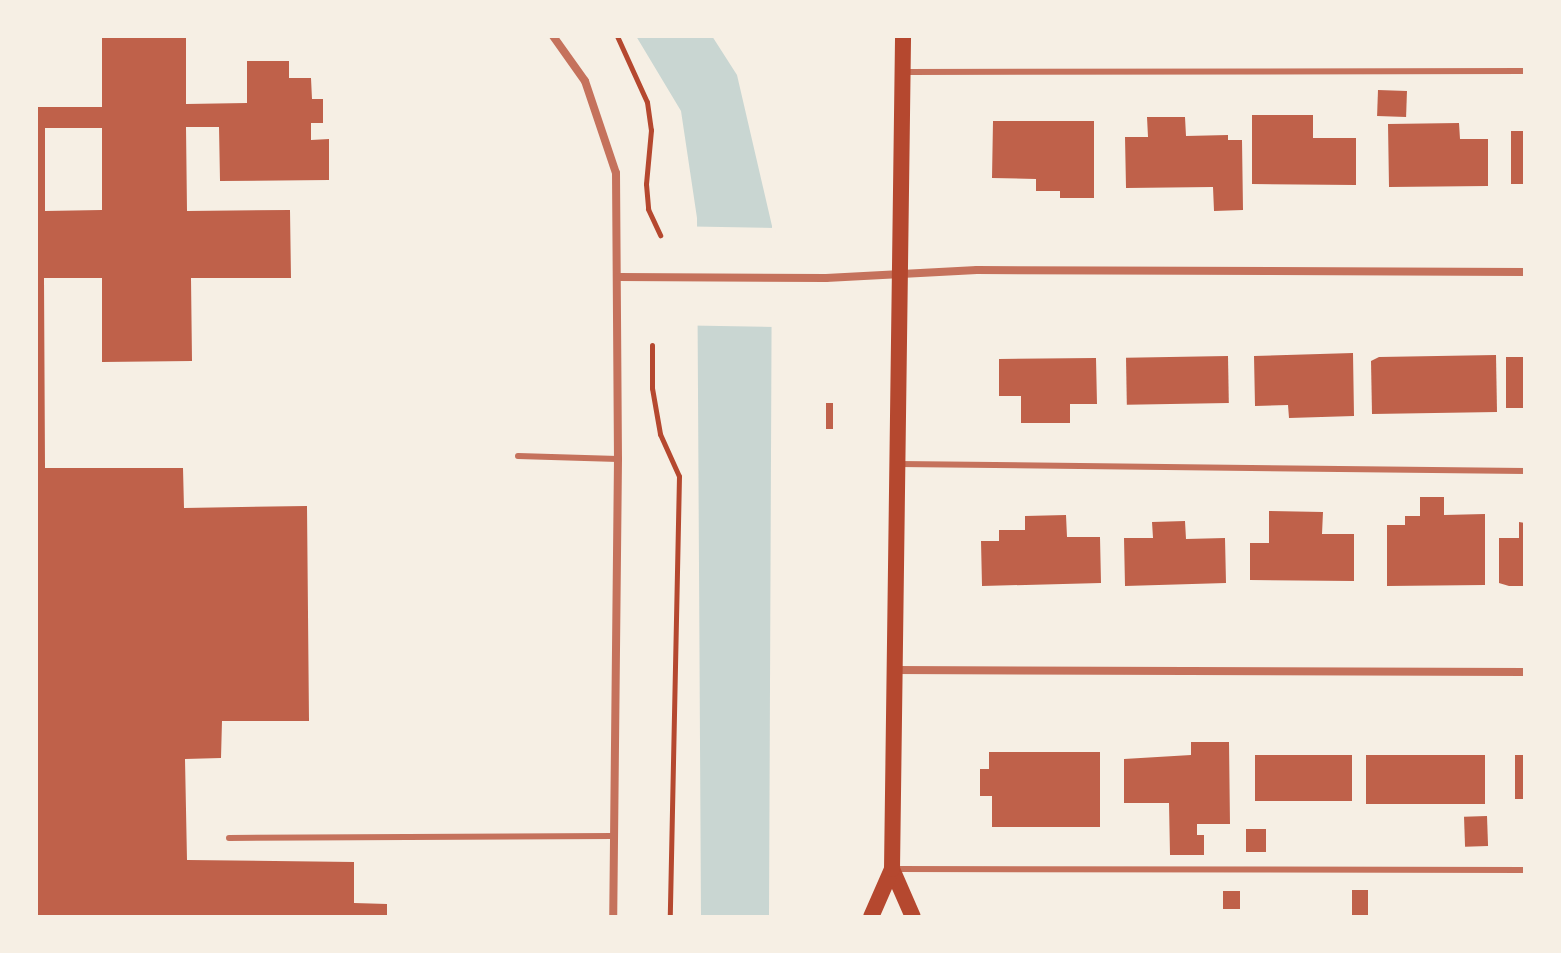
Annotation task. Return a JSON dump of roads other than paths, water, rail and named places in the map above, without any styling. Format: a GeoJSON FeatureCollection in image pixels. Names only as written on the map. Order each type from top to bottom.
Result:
{"type":"FeatureCollection","features":[{"type":"Feature","properties":{"kind":"main road"},"geometry":{"type":"LineString","coordinates":[[871,917],[892,869],[903,36]]}},
{"type":"Feature","properties":{"kind":"main road"},"geometry":{"type":"LineString","coordinates":[[892,869],[913,917]]}},
{"type":"Feature","properties":{"kind":"street"},"geometry":{"type":"LineString","coordinates":[[553,36],[585,81],[616,173],[618,459],[613,917]]}},
{"type":"Feature","properties":{"kind":"street"},"geometry":{"type":"LineString","coordinates":[[618,277],[777,278],[977,270],[1525,272]]}},
{"type":"Feature","properties":{"kind":"street"},"geometry":{"type":"LineString","coordinates":[[894,670],[1525,672]]}},
{"type":"Feature","properties":{"kind":"lane"},"geometry":{"type":"LineString","coordinates":[[902,72],[1525,71]]}},
{"type":"Feature","properties":{"kind":"lane"},"geometry":{"type":"LineString","coordinates":[[518,456],[618,459]]}},
{"type":"Feature","properties":{"kind":"lane"},"geometry":{"type":"LineString","coordinates":[[899,464],[1525,471]]}},
{"type":"Feature","properties":{"kind":"lane"},"geometry":{"type":"LineString","coordinates":[[229,838],[613,836]]}},
{"type":"Feature","properties":{"kind":"lane"},"geometry":{"type":"LineString","coordinates":[[892,869],[1525,870]]}}]}
